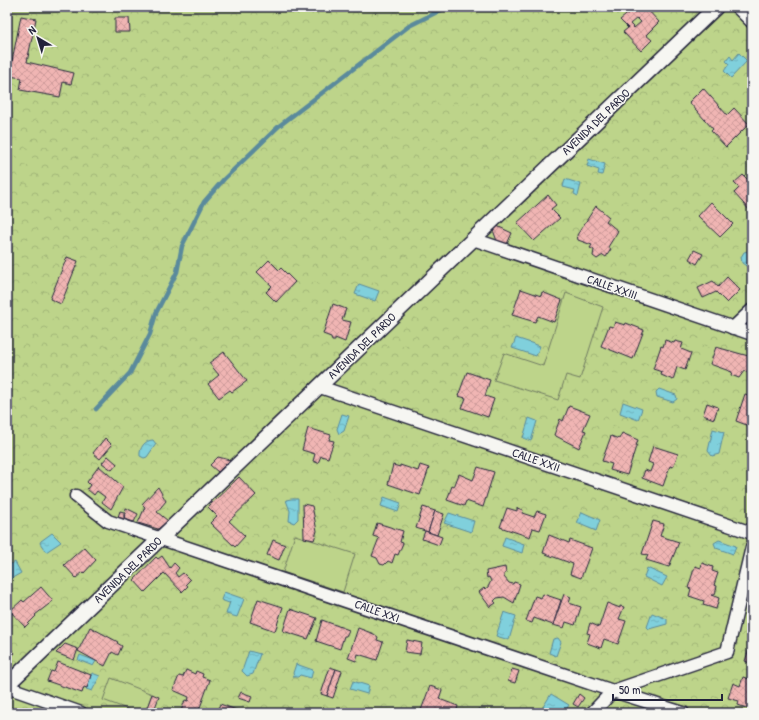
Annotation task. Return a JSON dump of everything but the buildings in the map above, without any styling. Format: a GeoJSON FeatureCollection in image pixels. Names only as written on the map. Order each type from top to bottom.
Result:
{"type":"FeatureCollection","features":[{"type":"Feature","properties":{"kind":"street","name":"AVENIDA DEL PARDO"},"geometry":{"type":"LineString","coordinates":[[7,686],[716,7]]}},
{"type":"Feature","properties":{"kind":"street"},"geometry":{"type":"LineString","coordinates":[[737,7],[752,22]]}},
{"type":"Feature","properties":{"kind":"street","name":"CALLE XXIII"},"geometry":{"type":"LineString","coordinates":[[473,239],[752,334]]}},
{"type":"Feature","properties":{"kind":"street"},"geometry":{"type":"LineString","coordinates":[[733,328],[752,310]]}},
{"type":"Feature","properties":{"kind":"street","name":"CALLE XXII"},"geometry":{"type":"LineString","coordinates":[[320,387],[752,533]]}},
{"type":"Feature","properties":{"kind":"street","name":"CALLE XXI"},"geometry":{"type":"LineString","coordinates":[[76,496],[108,521],[613,691],[683,713]]}},
{"type":"Feature","properties":{"kind":"street"},"geometry":{"type":"LineString","coordinates":[[592,713],[613,691],[726,652],[752,547]]}},
{"type":"Feature","properties":{"kind":"street"},"geometry":{"type":"LineString","coordinates":[[7,686],[81,713]]}},
{"type":"Feature","properties":{"kind":"green space"},"geometry":{"type":"Polygon","coordinates":[[[7,7],[752,7],[752,713],[7,713],[7,7]]]}},
{"type":"Feature","properties":{"kind":"green space"},"geometry":{"type":"Polygon","coordinates":[[[566,293],[603,307],[580,379],[566,375],[558,400],[494,380],[504,353],[543,366],[566,293]]]}},
{"type":"Feature","properties":{"kind":"green space"},"geometry":{"type":"Polygon","coordinates":[[[295,535],[355,554],[343,592],[283,572],[295,535]]]}},
{"type":"Feature","properties":{"kind":"green space"},"geometry":{"type":"Polygon","coordinates":[[[111,678],[152,694],[145,713],[138,713],[103,700],[111,678]]]}},
{"type":"Feature","properties":{"kind":"water"},"geometry":{"type":"Polygon","coordinates":[[[739,53],[747,61],[731,78],[724,71],[729,64],[726,61],[730,56],[733,60],[739,53]]]}},
{"type":"Feature","properties":{"kind":"water"},"geometry":{"type":"Polygon","coordinates":[[[589,159],[605,164],[602,175],[598,174],[599,170],[587,166],[589,159]]]}},
{"type":"Feature","properties":{"kind":"water"},"geometry":{"type":"Polygon","coordinates":[[[565,179],[581,184],[578,196],[574,194],[575,190],[563,187],[565,179]]]}},
{"type":"Feature","properties":{"kind":"water"},"geometry":{"type":"Polygon","coordinates":[[[752,250],[752,268],[749,268],[742,263],[741,257],[744,252],[752,250]]]}},
{"type":"Feature","properties":{"kind":"water"},"geometry":{"type":"Polygon","coordinates":[[[359,284],[379,291],[375,301],[355,294],[359,284]]]}},
{"type":"Feature","properties":{"kind":"water"},"geometry":{"type":"Polygon","coordinates":[[[516,338],[540,346],[536,356],[512,348],[516,338]]]}},
{"type":"Feature","properties":{"kind":"water"},"geometry":{"type":"Polygon","coordinates":[[[659,389],[676,395],[677,399],[673,402],[657,397],[656,392],[659,389]]]}},
{"type":"Feature","properties":{"kind":"water"},"geometry":{"type":"Polygon","coordinates":[[[623,402],[642,409],[638,420],[620,413],[623,402]]]}},
{"type":"Feature","properties":{"kind":"water"},"geometry":{"type":"Polygon","coordinates":[[[342,414],[349,416],[344,431],[339,434],[337,429],[342,414]]]}},
{"type":"Feature","properties":{"kind":"water"},"geometry":{"type":"Polygon","coordinates":[[[529,418],[537,421],[531,441],[523,438],[529,418]]]}},
{"type":"Feature","properties":{"kind":"water"},"geometry":{"type":"Polygon","coordinates":[[[713,429],[724,432],[719,454],[712,456],[708,451],[713,429]]]}},
{"type":"Feature","properties":{"kind":"water"},"geometry":{"type":"Polygon","coordinates":[[[153,440],[156,444],[147,457],[144,458],[140,456],[140,450],[143,445],[147,441],[153,440]]]}},
{"type":"Feature","properties":{"kind":"water"},"geometry":{"type":"Polygon","coordinates":[[[384,497],[401,503],[398,512],[381,506],[384,497]]]}},
{"type":"Feature","properties":{"kind":"water"},"geometry":{"type":"Polygon","coordinates":[[[298,499],[298,519],[294,523],[289,521],[290,511],[286,500],[298,499]]]}},
{"type":"Feature","properties":{"kind":"water"},"geometry":{"type":"Polygon","coordinates":[[[582,512],[600,520],[596,531],[577,523],[582,512]]]}},
{"type":"Feature","properties":{"kind":"water"},"geometry":{"type":"Polygon","coordinates":[[[449,513],[474,521],[471,532],[444,523],[449,513]]]}},
{"type":"Feature","properties":{"kind":"water"},"geometry":{"type":"Polygon","coordinates":[[[52,533],[61,542],[46,552],[40,543],[52,533]]]}},
{"type":"Feature","properties":{"kind":"water"},"geometry":{"type":"Polygon","coordinates":[[[505,537],[524,544],[522,553],[502,546],[505,537]]]}},
{"type":"Feature","properties":{"kind":"water"},"geometry":{"type":"Polygon","coordinates":[[[719,540],[736,546],[733,554],[716,548],[714,543],[719,540]]]}},
{"type":"Feature","properties":{"kind":"water"},"geometry":{"type":"Polygon","coordinates":[[[15,562],[21,573],[7,581],[7,566],[15,562]]]}},
{"type":"Feature","properties":{"kind":"water"},"geometry":{"type":"Polygon","coordinates":[[[647,568],[667,577],[662,586],[644,577],[647,568]]]}},
{"type":"Feature","properties":{"kind":"water"},"geometry":{"type":"Polygon","coordinates":[[[224,592],[244,599],[237,617],[226,614],[230,602],[221,600],[224,592]]]}},
{"type":"Feature","properties":{"kind":"water"},"geometry":{"type":"Polygon","coordinates":[[[504,612],[516,616],[509,640],[496,636],[504,612]]]}},
{"type":"Feature","properties":{"kind":"water"},"geometry":{"type":"Polygon","coordinates":[[[652,613],[667,619],[667,624],[649,629],[647,627],[652,613]]]}},
{"type":"Feature","properties":{"kind":"water"},"geometry":{"type":"Polygon","coordinates":[[[558,638],[561,642],[556,656],[549,653],[553,639],[558,638]]]}},
{"type":"Feature","properties":{"kind":"water"},"geometry":{"type":"Polygon","coordinates":[[[249,651],[260,654],[253,674],[247,676],[242,671],[249,651]]]}},
{"type":"Feature","properties":{"kind":"water"},"geometry":{"type":"Polygon","coordinates":[[[80,655],[96,661],[93,666],[78,660],[80,655]]]}},
{"type":"Feature","properties":{"kind":"water"},"geometry":{"type":"Polygon","coordinates":[[[296,664],[313,670],[311,678],[300,675],[298,677],[294,677],[293,673],[296,664]]]}},
{"type":"Feature","properties":{"kind":"water"},"geometry":{"type":"Polygon","coordinates":[[[92,673],[100,676],[92,691],[86,689],[92,673]]]}},
{"type":"Feature","properties":{"kind":"water"},"geometry":{"type":"Polygon","coordinates":[[[353,681],[369,686],[367,694],[350,689],[353,681]]]}},
{"type":"Feature","properties":{"kind":"water"},"geometry":{"type":"Polygon","coordinates":[[[551,694],[569,705],[564,713],[560,713],[551,708],[549,711],[543,707],[551,694]]]}},
{"type":"Feature","properties":{"kind":"waterway"},"geometry":{"type":"LineString","coordinates":[[96,409],[130,373],[150,334],[156,313],[177,272],[182,246],[204,202],[224,179],[279,126],[409,26],[447,7]]}}]}
